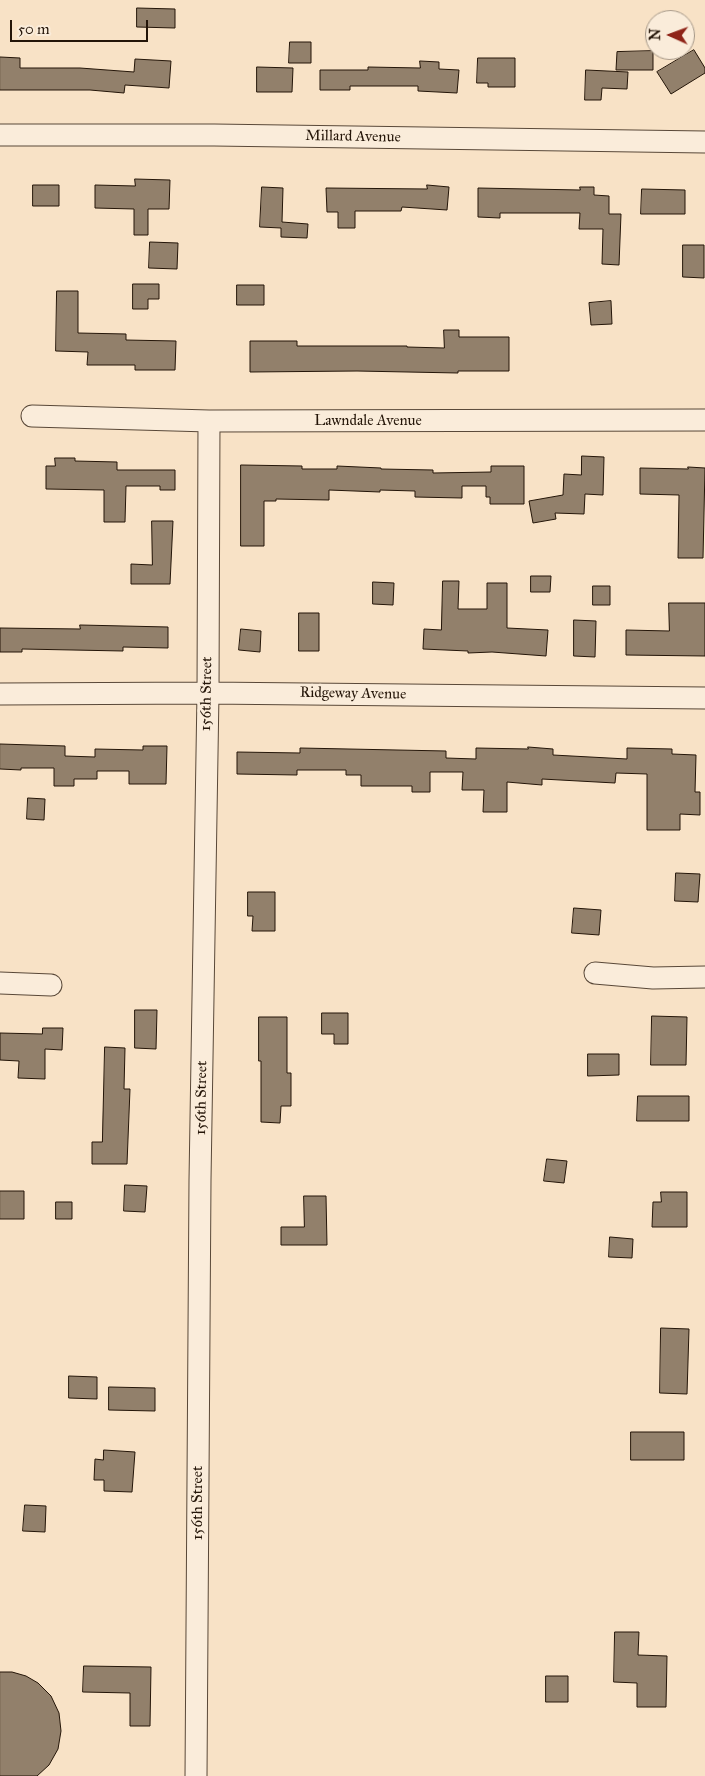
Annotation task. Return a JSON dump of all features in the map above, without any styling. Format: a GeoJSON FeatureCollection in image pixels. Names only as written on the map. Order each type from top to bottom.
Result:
{"type":"FeatureCollection","features":[{"type":"Feature","properties":{"kind":"street","name":"Millard Avenue"},"geometry":{"type":"LineString","coordinates":[[0,135],[214,135],[705,142]]}},
{"type":"Feature","properties":{"kind":"street","name":"Lawndale Avenue"},"geometry":{"type":"LineString","coordinates":[[32,416],[209,421],[705,420]]}},
{"type":"Feature","properties":{"kind":"street","name":"156th Street"},"geometry":{"type":"LineString","coordinates":[[196,1776],[200,1189],[208,692],[209,421]]}},
{"type":"Feature","properties":{"kind":"street","name":"Ridgeway Avenue"},"geometry":{"type":"LineString","coordinates":[[0,694],[208,692],[705,698]]}},
{"type":"Feature","properties":{"kind":"street"},"geometry":{"type":"LineString","coordinates":[[595,974],[653,978],[705,978]]}},
{"type":"Feature","properties":{"kind":"street"},"geometry":{"type":"LineString","coordinates":[[0,983],[51,985]]}},
{"type":"Feature","properties":{"kind":"building"},"geometry":{"type":"Polygon","coordinates":[[[137,8],[175,9],[175,28],[137,27],[137,8]]]}},
{"type":"Feature","properties":{"kind":"building"},"geometry":{"type":"Polygon","coordinates":[[[290,42],[311,42],[311,63],[289,63],[290,42]]]}},
{"type":"Feature","properties":{"kind":"building"},"geometry":{"type":"Polygon","coordinates":[[[645,51],[645,60],[653,60],[653,70],[616,70],[617,52],[645,51]]]}},
{"type":"Feature","properties":{"kind":"building"},"geometry":{"type":"Polygon","coordinates":[[[695,52],[705,68],[705,73],[671,94],[657,72],[677,60],[695,60],[695,52]]]}},
{"type":"Feature","properties":{"kind":"building"},"geometry":{"type":"Polygon","coordinates":[[[0,57],[20,58],[20,68],[80,68],[134,72],[135,59],[171,61],[169,88],[125,85],[124,93],[90,90],[0,90],[0,57]]]}},
{"type":"Feature","properties":{"kind":"building"},"geometry":{"type":"Polygon","coordinates":[[[478,58],[515,58],[515,87],[488,87],[488,83],[477,83],[478,58]]]}},
{"type":"Feature","properties":{"kind":"building"},"geometry":{"type":"Polygon","coordinates":[[[420,61],[439,62],[439,69],[459,70],[457,93],[418,91],[418,86],[350,86],[350,90],[320,90],[320,70],[368,70],[368,67],[420,68],[420,61]]]}},
{"type":"Feature","properties":{"kind":"building"},"geometry":{"type":"Polygon","coordinates":[[[257,67],[293,68],[292,92],[257,92],[257,67]]]}},
{"type":"Feature","properties":{"kind":"building"},"geometry":{"type":"Polygon","coordinates":[[[586,70],[628,72],[627,89],[602,88],[601,100],[585,100],[586,70]]]}},
{"type":"Feature","properties":{"kind":"building"},"geometry":{"type":"Polygon","coordinates":[[[135,179],[170,180],[169,209],[148,209],[148,235],[134,235],[134,209],[95,208],[95,185],[135,186],[135,179]]]}},
{"type":"Feature","properties":{"kind":"building"},"geometry":{"type":"Polygon","coordinates":[[[33,185],[59,185],[59,206],[33,206],[33,185]]]}},
{"type":"Feature","properties":{"kind":"building"},"geometry":{"type":"Polygon","coordinates":[[[427,185],[449,187],[447,210],[402,207],[401,211],[355,211],[355,228],[338,228],[338,212],[327,212],[326,188],[427,189],[427,185]]]}},
{"type":"Feature","properties":{"kind":"building"},"geometry":{"type":"Polygon","coordinates":[[[262,187],[283,188],[282,222],[308,224],[307,238],[281,237],[281,228],[260,227],[262,187]]]}},
{"type":"Feature","properties":{"kind":"building"},"geometry":{"type":"Polygon","coordinates":[[[580,187],[594,187],[594,195],[609,196],[609,214],[621,214],[619,265],[602,264],[603,229],[579,229],[580,213],[500,213],[500,218],[478,217],[478,188],[580,190],[580,187]]]}},
{"type":"Feature","properties":{"kind":"building"},"geometry":{"type":"Polygon","coordinates":[[[642,189],[685,190],[685,214],[641,214],[642,189]]]}},
{"type":"Feature","properties":{"kind":"building"},"geometry":{"type":"Polygon","coordinates":[[[150,242],[178,243],[177,269],[149,268],[150,242]]]}},
{"type":"Feature","properties":{"kind":"building"},"geometry":{"type":"Polygon","coordinates":[[[683,245],[704,245],[704,278],[683,277],[683,245]]]}},
{"type":"Feature","properties":{"kind":"building"},"geometry":{"type":"Polygon","coordinates":[[[133,284],[159,284],[159,299],[148,299],[148,309],[133,309],[133,284]]]}},
{"type":"Feature","properties":{"kind":"building"},"geometry":{"type":"Polygon","coordinates":[[[237,285],[264,285],[264,305],[237,305],[237,285]]]}},
{"type":"Feature","properties":{"kind":"building"},"geometry":{"type":"Polygon","coordinates":[[[57,291],[78,291],[78,333],[126,334],[126,340],[176,341],[175,370],[135,370],[135,365],[87,365],[88,352],[56,351],[57,291]]]}},
{"type":"Feature","properties":{"kind":"building"},"geometry":{"type":"Polygon","coordinates":[[[611,301],[612,324],[591,325],[589,303],[611,301]]]}},
{"type":"Feature","properties":{"kind":"building"},"geometry":{"type":"Polygon","coordinates":[[[444,330],[459,330],[459,337],[509,337],[509,371],[458,371],[458,373],[357,371],[250,372],[250,341],[297,341],[297,346],[444,348],[444,330]]]}},
{"type":"Feature","properties":{"kind":"building"},"geometry":{"type":"Polygon","coordinates":[[[582,456],[604,457],[603,495],[585,494],[584,514],[555,513],[556,519],[533,523],[529,501],[563,495],[564,474],[581,475],[582,456]]]}},
{"type":"Feature","properties":{"kind":"building"},"geometry":{"type":"Polygon","coordinates":[[[55,458],[75,458],[75,461],[117,462],[117,470],[175,470],[175,490],[160,490],[160,486],[126,486],[125,522],[104,522],[104,490],[46,489],[46,466],[55,466],[55,458]]]}},
{"type":"Feature","properties":{"kind":"building"},"geometry":{"type":"Polygon","coordinates":[[[241,465],[302,466],[302,469],[337,469],[337,466],[433,470],[433,473],[491,472],[491,466],[524,466],[524,504],[490,504],[490,497],[486,497],[486,486],[462,486],[462,498],[415,497],[415,491],[329,490],[329,500],[276,499],[276,501],[264,501],[264,546],[241,546],[241,465]]]}},
{"type":"Feature","properties":{"kind":"building"},"geometry":{"type":"Polygon","coordinates":[[[688,467],[705,468],[703,558],[678,558],[679,495],[640,494],[640,468],[688,469],[688,467]]]}},
{"type":"Feature","properties":{"kind":"building"},"geometry":{"type":"Polygon","coordinates":[[[152,521],[173,521],[170,584],[131,584],[131,564],[152,565],[152,521]]]}},
{"type":"Feature","properties":{"kind":"building"},"geometry":{"type":"Polygon","coordinates":[[[531,576],[551,576],[550,592],[531,592],[531,576]]]}},
{"type":"Feature","properties":{"kind":"building"},"geometry":{"type":"Polygon","coordinates":[[[443,581],[459,581],[458,609],[487,609],[487,583],[507,583],[507,628],[548,630],[546,656],[423,649],[424,629],[441,630],[443,581]]]}},
{"type":"Feature","properties":{"kind":"building"},"geometry":{"type":"Polygon","coordinates":[[[373,582],[394,583],[393,605],[373,604],[373,582]]]}},
{"type":"Feature","properties":{"kind":"building"},"geometry":{"type":"Polygon","coordinates":[[[593,586],[610,586],[610,605],[593,605],[593,586]]]}},
{"type":"Feature","properties":{"kind":"building"},"geometry":{"type":"Polygon","coordinates":[[[669,603],[705,603],[705,656],[626,655],[626,630],[669,631],[669,603]]]}},
{"type":"Feature","properties":{"kind":"building"},"geometry":{"type":"Polygon","coordinates":[[[299,613],[319,613],[319,651],[299,651],[299,613]]]}},
{"type":"Feature","properties":{"kind":"building"},"geometry":{"type":"Polygon","coordinates":[[[574,620],[596,621],[595,657],[574,656],[574,620]]]}},
{"type":"Feature","properties":{"kind":"building"},"geometry":{"type":"Polygon","coordinates":[[[80,625],[168,627],[168,648],[123,647],[123,651],[22,649],[22,652],[0,652],[0,628],[80,629],[80,625]]]}},
{"type":"Feature","properties":{"kind":"building"},"geometry":{"type":"Polygon","coordinates":[[[241,629],[261,631],[260,652],[239,650],[241,629]]]}},
{"type":"Feature","properties":{"kind":"building"},"geometry":{"type":"Polygon","coordinates":[[[0,744],[65,746],[65,756],[95,757],[95,749],[143,750],[143,746],[167,746],[166,784],[129,784],[129,771],[97,771],[97,779],[74,779],[74,786],[54,786],[54,768],[0,769],[0,744]]]}},
{"type":"Feature","properties":{"kind":"building"},"geometry":{"type":"Polygon","coordinates":[[[528,747],[553,749],[553,755],[627,759],[627,748],[672,749],[672,754],[696,755],[695,792],[700,792],[700,815],[680,814],[680,830],[647,830],[647,774],[616,773],[615,783],[542,779],[542,785],[507,782],[507,812],[483,812],[484,790],[462,790],[463,772],[430,772],[430,792],[412,792],[412,786],[361,786],[361,775],[346,775],[346,770],[297,770],[297,775],[237,774],[237,752],[300,753],[300,748],[446,751],[446,758],[476,759],[476,748],[528,749],[528,747]]]}},
{"type":"Feature","properties":{"kind":"building"},"geometry":{"type":"Polygon","coordinates":[[[28,798],[45,799],[44,820],[27,819],[28,798]]]}},
{"type":"Feature","properties":{"kind":"building"},"geometry":{"type":"Polygon","coordinates":[[[676,873],[700,874],[698,902],[675,901],[676,873]]]}},
{"type":"Feature","properties":{"kind":"building"},"geometry":{"type":"Polygon","coordinates":[[[248,892],[275,892],[275,931],[252,931],[253,916],[248,916],[248,892]]]}},
{"type":"Feature","properties":{"kind":"building"},"geometry":{"type":"Polygon","coordinates":[[[574,908],[601,910],[599,935],[572,933],[574,908]]]}},
{"type":"Feature","properties":{"kind":"building"},"geometry":{"type":"Polygon","coordinates":[[[135,1010],[157,1010],[156,1049],[135,1048],[135,1010]]]}},
{"type":"Feature","properties":{"kind":"building"},"geometry":{"type":"Polygon","coordinates":[[[322,1013],[348,1013],[348,1044],[334,1044],[334,1034],[322,1034],[322,1013]]]}},
{"type":"Feature","properties":{"kind":"building"},"geometry":{"type":"Polygon","coordinates":[[[652,1016],[687,1017],[686,1065],[651,1065],[652,1016]]]}},
{"type":"Feature","properties":{"kind":"building"},"geometry":{"type":"Polygon","coordinates":[[[259,1017],[287,1017],[287,1073],[291,1073],[291,1106],[281,1106],[280,1123],[261,1122],[259,1017]]]}},
{"type":"Feature","properties":{"kind":"building"},"geometry":{"type":"Polygon","coordinates":[[[43,1028],[63,1028],[62,1050],[45,1049],[45,1079],[18,1078],[19,1061],[0,1060],[0,1033],[42,1034],[43,1028]]]}},
{"type":"Feature","properties":{"kind":"building"},"geometry":{"type":"Polygon","coordinates":[[[105,1047],[125,1048],[124,1089],[130,1089],[127,1164],[92,1164],[92,1142],[102,1142],[105,1047]]]}},
{"type":"Feature","properties":{"kind":"building"},"geometry":{"type":"Polygon","coordinates":[[[588,1054],[619,1054],[619,1075],[588,1076],[588,1054]]]}},
{"type":"Feature","properties":{"kind":"building"},"geometry":{"type":"Polygon","coordinates":[[[638,1096],[689,1096],[689,1121],[637,1121],[638,1096]]]}},
{"type":"Feature","properties":{"kind":"building"},"geometry":{"type":"Polygon","coordinates":[[[547,1159],[567,1161],[564,1183],[544,1181],[547,1159]]]}},
{"type":"Feature","properties":{"kind":"building"},"geometry":{"type":"Polygon","coordinates":[[[125,1185],[147,1186],[145,1212],[124,1211],[125,1185]]]}},
{"type":"Feature","properties":{"kind":"building"},"geometry":{"type":"Polygon","coordinates":[[[0,1191],[24,1191],[24,1219],[0,1219],[0,1191]]]}},
{"type":"Feature","properties":{"kind":"building"},"geometry":{"type":"Polygon","coordinates":[[[661,1192],[687,1192],[687,1227],[652,1227],[653,1202],[661,1202],[661,1192]]]}},
{"type":"Feature","properties":{"kind":"building"},"geometry":{"type":"Polygon","coordinates":[[[304,1196],[326,1196],[327,1245],[281,1245],[281,1227],[304,1227],[304,1196]]]}},
{"type":"Feature","properties":{"kind":"building"},"geometry":{"type":"Polygon","coordinates":[[[56,1202],[72,1202],[72,1219],[56,1219],[56,1202]]]}},
{"type":"Feature","properties":{"kind":"building"},"geometry":{"type":"Polygon","coordinates":[[[610,1237],[633,1239],[632,1258],[609,1257],[610,1237]]]}},
{"type":"Feature","properties":{"kind":"building"},"geometry":{"type":"Polygon","coordinates":[[[661,1328],[689,1329],[687,1394],[660,1393],[661,1328]]]}},
{"type":"Feature","properties":{"kind":"building"},"geometry":{"type":"Polygon","coordinates":[[[69,1376],[97,1377],[97,1399],[69,1398],[69,1376]]]}},
{"type":"Feature","properties":{"kind":"building"},"geometry":{"type":"Polygon","coordinates":[[[109,1387],[155,1388],[155,1411],[109,1410],[109,1387]]]}},
{"type":"Feature","properties":{"kind":"building"},"geometry":{"type":"Polygon","coordinates":[[[631,1432],[684,1432],[684,1460],[631,1460],[631,1432]]]}},
{"type":"Feature","properties":{"kind":"building"},"geometry":{"type":"Polygon","coordinates":[[[104,1450],[135,1452],[132,1492],[104,1491],[104,1480],[94,1480],[95,1459],[103,1460],[104,1450]]]}},
{"type":"Feature","properties":{"kind":"building"},"geometry":{"type":"Polygon","coordinates":[[[25,1505],[46,1506],[45,1532],[23,1531],[25,1505]]]}},
{"type":"Feature","properties":{"kind":"building"},"geometry":{"type":"Polygon","coordinates":[[[615,1632],[639,1632],[638,1655],[667,1656],[666,1707],[637,1707],[637,1683],[614,1682],[615,1632]]]}},
{"type":"Feature","properties":{"kind":"building"},"geometry":{"type":"Polygon","coordinates":[[[84,1666],[151,1667],[150,1726],[130,1726],[130,1693],[83,1692],[84,1666]]]}},
{"type":"Feature","properties":{"kind":"building"},"geometry":{"type":"Polygon","coordinates":[[[0,1672],[12,1672],[26,1676],[38,1683],[51,1696],[59,1713],[61,1731],[58,1749],[49,1765],[37,1776],[0,1776],[0,1672]]]}},
{"type":"Feature","properties":{"kind":"building"},"geometry":{"type":"Polygon","coordinates":[[[546,1676],[568,1676],[568,1702],[546,1702],[546,1676]]]}}]}
